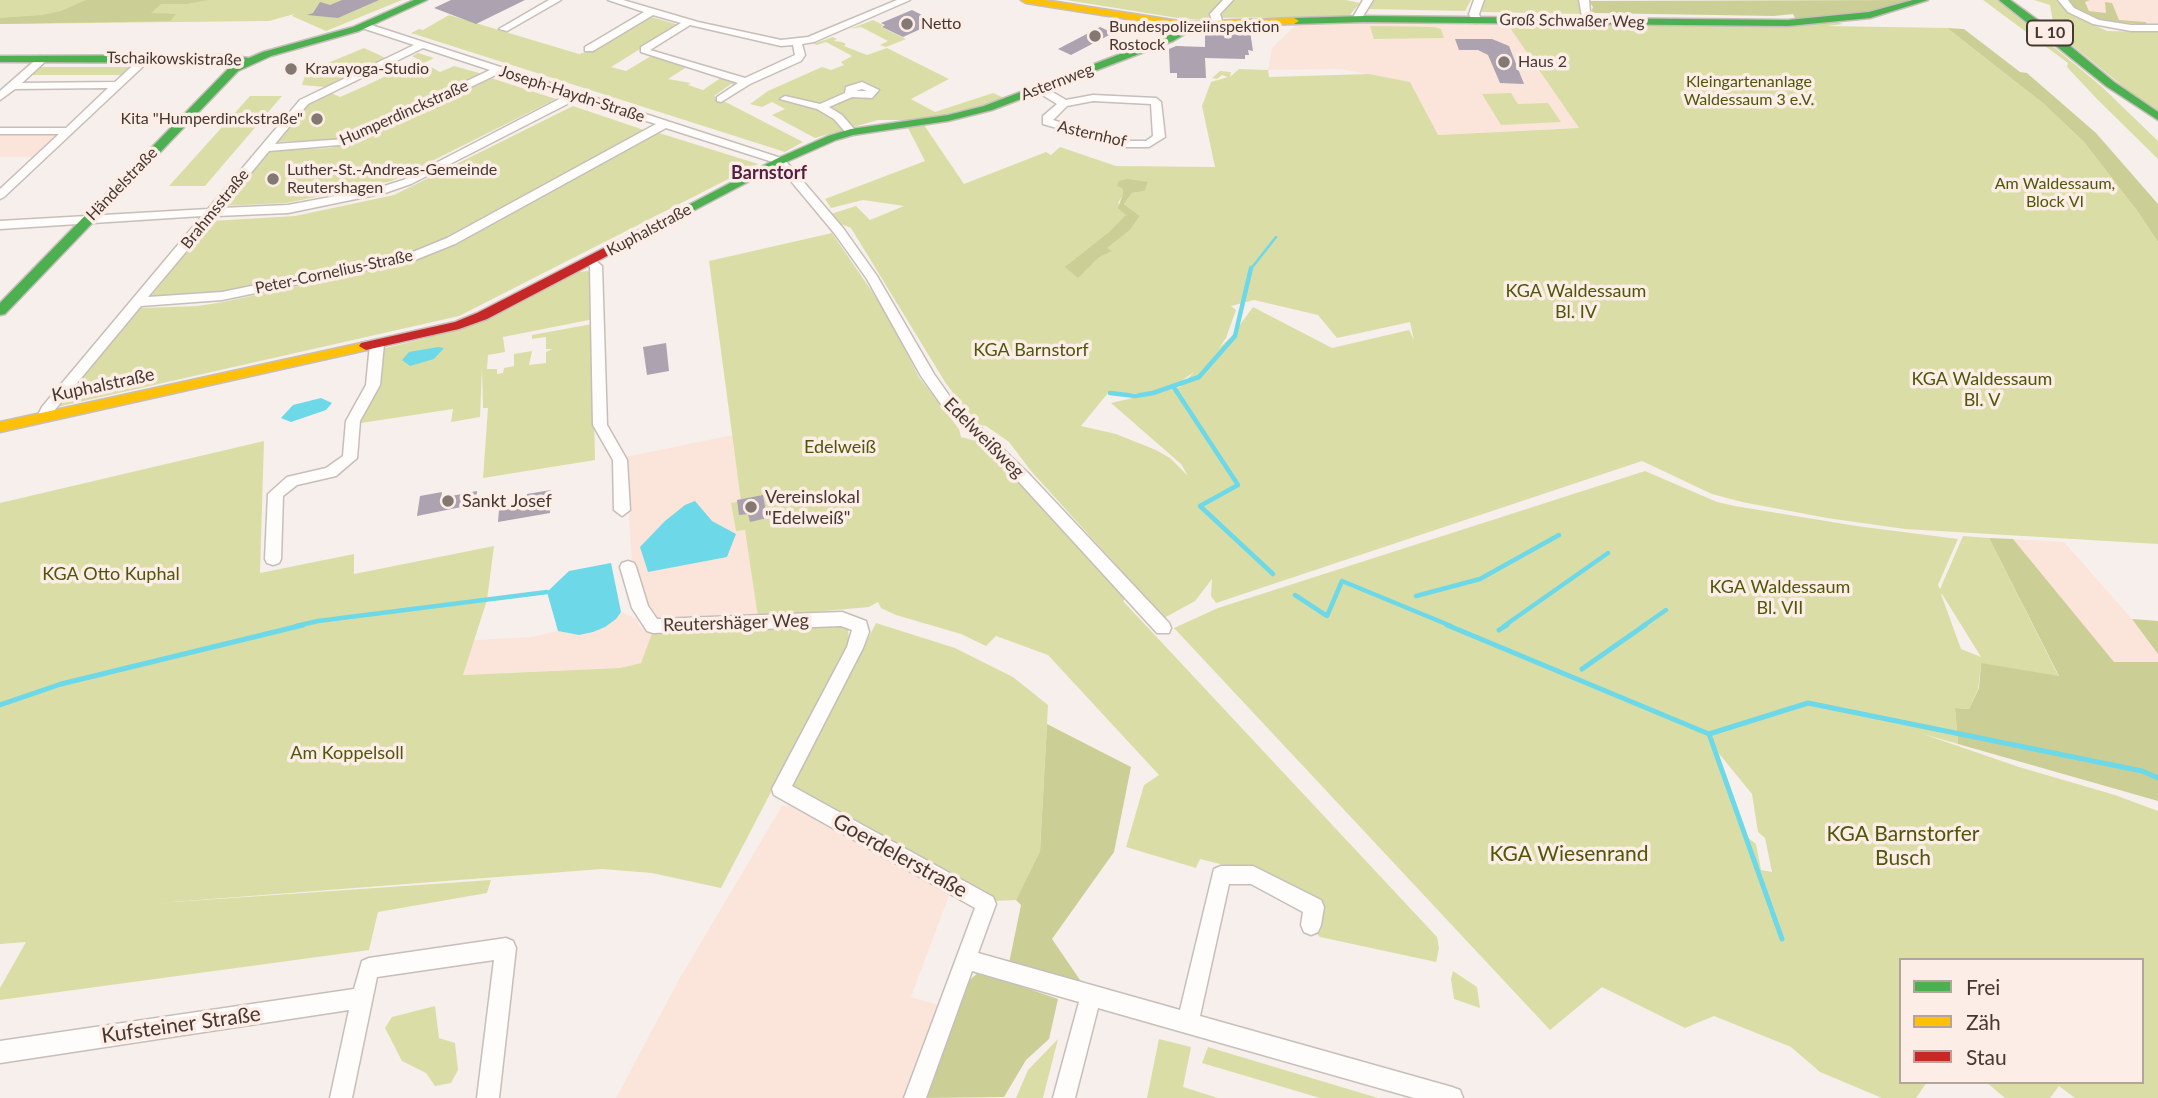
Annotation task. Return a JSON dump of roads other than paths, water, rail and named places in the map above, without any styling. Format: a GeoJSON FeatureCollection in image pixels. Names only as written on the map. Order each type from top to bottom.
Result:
{"type":"FeatureCollection","features":[{"type":"Feature","properties":{"kind":"main road","name":"Tschaikowskistraße"},"geometry":{"type":"LineString","coordinates":[[0,59],[224,58],[247,61],[365,26],[422,0]]}},
{"type":"Feature","properties":{"kind":"main road","name":"Groß Schwaßer Weg"},"geometry":{"type":"LineString","coordinates":[[1027,0],[1185,25],[1357,19],[1814,22],[1870,15],[1923,0]]}},
{"type":"Feature","properties":{"kind":"main road","name":"L 10"},"geometry":{"type":"LineString","coordinates":[[2004,0],[2043,28],[2093,70],[2157,129]]}},
{"type":"Feature","properties":{"kind":"main road","name":"Asternweg"},"geometry":{"type":"LineString","coordinates":[[922,122],[988,108],[1040,89],[1169,39],[1180,34],[1185,25]]}},
{"type":"Feature","properties":{"kind":"main road","name":"Händelstraße"},"geometry":{"type":"LineString","coordinates":[[0,311],[234,69],[247,61]]}},
{"type":"Feature","properties":{"kind":"main road","name":"Kuphalstraße"},"geometry":{"type":"LineString","coordinates":[[0,427],[471,321],[780,162],[851,132],[922,122]]}},
{"type":"Feature","properties":{"kind":"street"},"geometry":{"type":"LineString","coordinates":[[504,29],[556,0]]}},
{"type":"Feature","properties":{"kind":"street"},"geometry":{"type":"LineString","coordinates":[[613,0],[761,40],[797,42],[830,33],[905,0]]}},
{"type":"Feature","properties":{"kind":"street"},"geometry":{"type":"LineString","coordinates":[[1218,24],[1215,14],[1228,0]]}},
{"type":"Feature","properties":{"kind":"street"},"geometry":{"type":"LineString","coordinates":[[1357,19],[1368,0]]}},
{"type":"Feature","properties":{"kind":"street"},"geometry":{"type":"LineString","coordinates":[[1476,20],[1474,14],[1479,0]]}},
{"type":"Feature","properties":{"kind":"street"},"geometry":{"type":"LineString","coordinates":[[1584,0],[1588,22]]}},
{"type":"Feature","properties":{"kind":"street"},"geometry":{"type":"LineString","coordinates":[[2063,0],[2071,10],[2096,22],[2158,28]]}},
{"type":"Feature","properties":{"kind":"street"},"geometry":{"type":"LineString","coordinates":[[589,49],[652,11]]}},
{"type":"Feature","properties":{"kind":"street"},"geometry":{"type":"LineString","coordinates":[[689,22],[645,49],[646,52],[746,82]]}},
{"type":"Feature","properties":{"kind":"street","name":"Joseph-Haydn-Straße"},"geometry":{"type":"LineString","coordinates":[[365,26],[780,162]]}},
{"type":"Feature","properties":{"kind":"street"},"geometry":{"type":"LineString","coordinates":[[721,99],[746,82],[797,59],[800,55],[797,42]]}},
{"type":"Feature","properties":{"kind":"street","name":"Brahmsstraße"},"geometry":{"type":"LineString","coordinates":[[44,417],[47,410],[311,97],[422,46]]}},
{"type":"Feature","properties":{"kind":"street"},"geometry":{"type":"LineString","coordinates":[[0,97],[44,58]]}},
{"type":"Feature","properties":{"kind":"street"},"geometry":{"type":"LineString","coordinates":[[0,195],[147,58]]}},
{"type":"Feature","properties":{"kind":"street","name":"Humperdinckstraße"},"geometry":{"type":"LineString","coordinates":[[266,148],[347,142],[498,70]]}},
{"type":"Feature","properties":{"kind":"street","name":"Tschaikowskistraße"},"geometry":{"type":"LineString","coordinates":[[0,82],[119,85]]}},
{"type":"Feature","properties":{"kind":"street","name":"Asternhof"},"geometry":{"type":"LineString","coordinates":[[1040,89],[1064,104],[1093,98],[1152,100],[1156,102],[1159,136],[1149,144],[1122,144],[1047,122],[1048,116],[1064,104]]}},
{"type":"Feature","properties":{"kind":"street"},"geometry":{"type":"LineString","coordinates":[[821,107],[850,94]]}},
{"type":"Feature","properties":{"kind":"street"},"geometry":{"type":"LineString","coordinates":[[0,226],[90,218],[288,209],[381,191],[407,181],[576,95]]}},
{"type":"Feature","properties":{"kind":"street"},"geometry":{"type":"LineString","coordinates":[[785,99],[821,107],[838,117],[851,132]]}},
{"type":"Feature","properties":{"kind":"street","name":"Peter-Cornelius-Straße"},"geometry":{"type":"LineString","coordinates":[[139,302],[222,296],[411,257],[451,241],[665,124]]}},
{"type":"Feature","properties":{"kind":"street"},"geometry":{"type":"LineString","coordinates":[[0,131],[68,131]]}},
{"type":"Feature","properties":{"kind":"street","name":"Edelweißweg"},"geometry":{"type":"LineString","coordinates":[[780,162],[839,231],[873,279],[928,376],[948,404],[1023,477],[1163,628]]}},
{"type":"Feature","properties":{"kind":"street"},"geometry":{"type":"LineString","coordinates":[[590,260],[596,266],[600,425],[620,460],[622,510]]}},
{"type":"Feature","properties":{"kind":"street"},"geometry":{"type":"LineString","coordinates":[[273,559],[276,494],[292,481],[331,472],[350,458],[353,421],[373,385],[377,344]]}},
{"type":"Feature","properties":{"kind":"street","name":"Reutershäger Weg"},"geometry":{"type":"LineString","coordinates":[[628,567],[640,608],[653,626],[842,619],[860,626],[861,632],[855,648],[781,789]]}},
{"type":"Feature","properties":{"kind":"street","name":"Goerdelerstraße"},"geometry":{"type":"LineString","coordinates":[[781,789],[986,904],[915,1098]]}},
{"type":"Feature","properties":{"kind":"street"},"geometry":{"type":"LineString","coordinates":[[1188,1021],[1221,875],[1253,875],[1314,907],[1311,925]]}},
{"type":"Feature","properties":{"kind":"street"},"geometry":{"type":"LineString","coordinates":[[341,1098],[369,968],[506,948],[488,1098]]}},
{"type":"Feature","properties":{"kind":"street"},"geometry":{"type":"LineString","coordinates":[[964,959],[1452,1098]]}},
{"type":"Feature","properties":{"kind":"street"},"geometry":{"type":"LineString","coordinates":[[1064,1098],[1091,996]]}},
{"type":"Feature","properties":{"kind":"street","name":"Kufsteiner Straße"},"geometry":{"type":"LineString","coordinates":[[0,1052],[362,998]]}},
{"type":"Feature","properties":{"kind":"water"},"geometry":{"type":"Polygon","coordinates":[[[444,348],[434,359],[410,366],[402,360],[409,352],[444,348]]]}},
{"type":"Feature","properties":{"kind":"water"},"geometry":{"type":"Polygon","coordinates":[[[321,398],[332,403],[326,410],[291,422],[281,418],[293,405],[321,398]]]}},
{"type":"Feature","properties":{"kind":"water"},"geometry":{"type":"Polygon","coordinates":[[[695,501],[712,521],[736,534],[727,557],[648,572],[640,547],[665,521],[685,505],[695,501]]]}},
{"type":"Feature","properties":{"kind":"water"},"geometry":{"type":"Polygon","coordinates":[[[611,563],[621,612],[616,619],[605,627],[579,635],[558,631],[547,592],[569,571],[611,563]]]}},
{"type":"Feature","properties":{"kind":"waterway"},"geometry":{"type":"LineString","coordinates":[[1251,269],[1276,237]]}},
{"type":"Feature","properties":{"kind":"waterway"},"geometry":{"type":"LineString","coordinates":[[1173,386],[1199,377],[1235,336],[1251,269]]}},
{"type":"Feature","properties":{"kind":"waterway"},"geometry":{"type":"LineString","coordinates":[[1110,393],[1135,396],[1173,386]]}},
{"type":"Feature","properties":{"kind":"waterway"},"geometry":{"type":"LineString","coordinates":[[1173,386],[1238,485],[1200,506],[1273,574]]}},
{"type":"Feature","properties":{"kind":"waterway"},"geometry":{"type":"LineString","coordinates":[[1416,596],[1480,579],[1559,535]]}},
{"type":"Feature","properties":{"kind":"waterway"},"geometry":{"type":"LineString","coordinates":[[1504,626],[1608,553]]}},
{"type":"Feature","properties":{"kind":"waterway"},"geometry":{"type":"LineString","coordinates":[[1295,595],[1327,616],[1342,581],[1451,626]]}},
{"type":"Feature","properties":{"kind":"waterway"},"geometry":{"type":"LineString","coordinates":[[296,626],[547,592]]}},
{"type":"Feature","properties":{"kind":"waterway"},"geometry":{"type":"LineString","coordinates":[[1643,626],[1666,610]]}},
{"type":"Feature","properties":{"kind":"waterway"},"geometry":{"type":"LineString","coordinates":[[0,705],[61,684],[303,625]]}},
{"type":"Feature","properties":{"kind":"waterway"},"geometry":{"type":"LineString","coordinates":[[1447,625],[1709,734]]}},
{"type":"Feature","properties":{"kind":"waterway"},"geometry":{"type":"LineString","coordinates":[[1499,630],[1507,625]]}},
{"type":"Feature","properties":{"kind":"waterway"},"geometry":{"type":"LineString","coordinates":[[1582,669],[1645,625]]}},
{"type":"Feature","properties":{"kind":"waterway"},"geometry":{"type":"LineString","coordinates":[[1709,734],[1808,703],[2142,771],[2158,778]]}},
{"type":"Feature","properties":{"kind":"waterway"},"geometry":{"type":"LineString","coordinates":[[1709,734],[1782,939]]}},
{"type":"Feature","properties":{"kind":"place","name":"Netto"},"geometry":{"type":"Point","coordinates":[907,24]}},
{"type":"Feature","properties":{"kind":"place","name":"Bundespolizeiinspektion Rostock"},"geometry":{"type":"Point","coordinates":[1095,36]}},
{"type":"Feature","properties":{"kind":"place","name":"Haus 2"},"geometry":{"type":"Point","coordinates":[1504,62]}},
{"type":"Feature","properties":{"kind":"place","name":"Kravayoga-Studio"},"geometry":{"type":"Point","coordinates":[291,69]}},
{"type":"Feature","properties":{"kind":"place","name":"Kita \"Humperdinckstraße\""},"geometry":{"type":"Point","coordinates":[317,119]}},
{"type":"Feature","properties":{"kind":"place","name":"Luther-St.-Andreas-Gemeinde Reutershagen"},"geometry":{"type":"Point","coordinates":[273,179]}},
{"type":"Feature","properties":{"kind":"place","name":"Sankt Josef"},"geometry":{"type":"Point","coordinates":[448,501]}},
{"type":"Feature","properties":{"kind":"place","name":"Vereinslokal \"Edelweiß\""},"geometry":{"type":"Point","coordinates":[751,507]}},
{"type":"Feature","properties":{"kind":"district","name":"Barnstorf"},"geometry":{"type":"Point","coordinates":[769,173]}},
{"type":"Feature","properties":{"kind":"park label","name":"Kleingartenanlage Waldessaum 3 e.V."},"geometry":{"type":"Point","coordinates":[1749,91]}},
{"type":"Feature","properties":{"kind":"park label","name":"Am Waldessaum, Block VI"},"geometry":{"type":"Point","coordinates":[2055,193]}},
{"type":"Feature","properties":{"kind":"park label","name":"KGA Waldessaum Bl. IV"},"geometry":{"type":"Point","coordinates":[1576,301]}},
{"type":"Feature","properties":{"kind":"park label","name":"KGA Barnstorf"},"geometry":{"type":"Point","coordinates":[1031,350]}},
{"type":"Feature","properties":{"kind":"park label","name":"KGA Waldessaum Bl. V"},"geometry":{"type":"Point","coordinates":[1982,389]}},
{"type":"Feature","properties":{"kind":"park label","name":"Edelweiß"},"geometry":{"type":"Point","coordinates":[840,447]}},
{"type":"Feature","properties":{"kind":"park label","name":"KGA Otto Kuphal"},"geometry":{"type":"Point","coordinates":[111,574]}},
{"type":"Feature","properties":{"kind":"park label","name":"KGA Waldessaum Bl. VII"},"geometry":{"type":"Point","coordinates":[1780,597]}},
{"type":"Feature","properties":{"kind":"park label","name":"Am Koppelsoll"},"geometry":{"type":"Point","coordinates":[347,753]}},
{"type":"Feature","properties":{"kind":"park label","name":"KGA Barnstorfer Busch"},"geometry":{"type":"Point","coordinates":[1903,846]}},
{"type":"Feature","properties":{"kind":"park label","name":"KGA Wiesenrand"},"geometry":{"type":"Point","coordinates":[1569,854]}}]}
